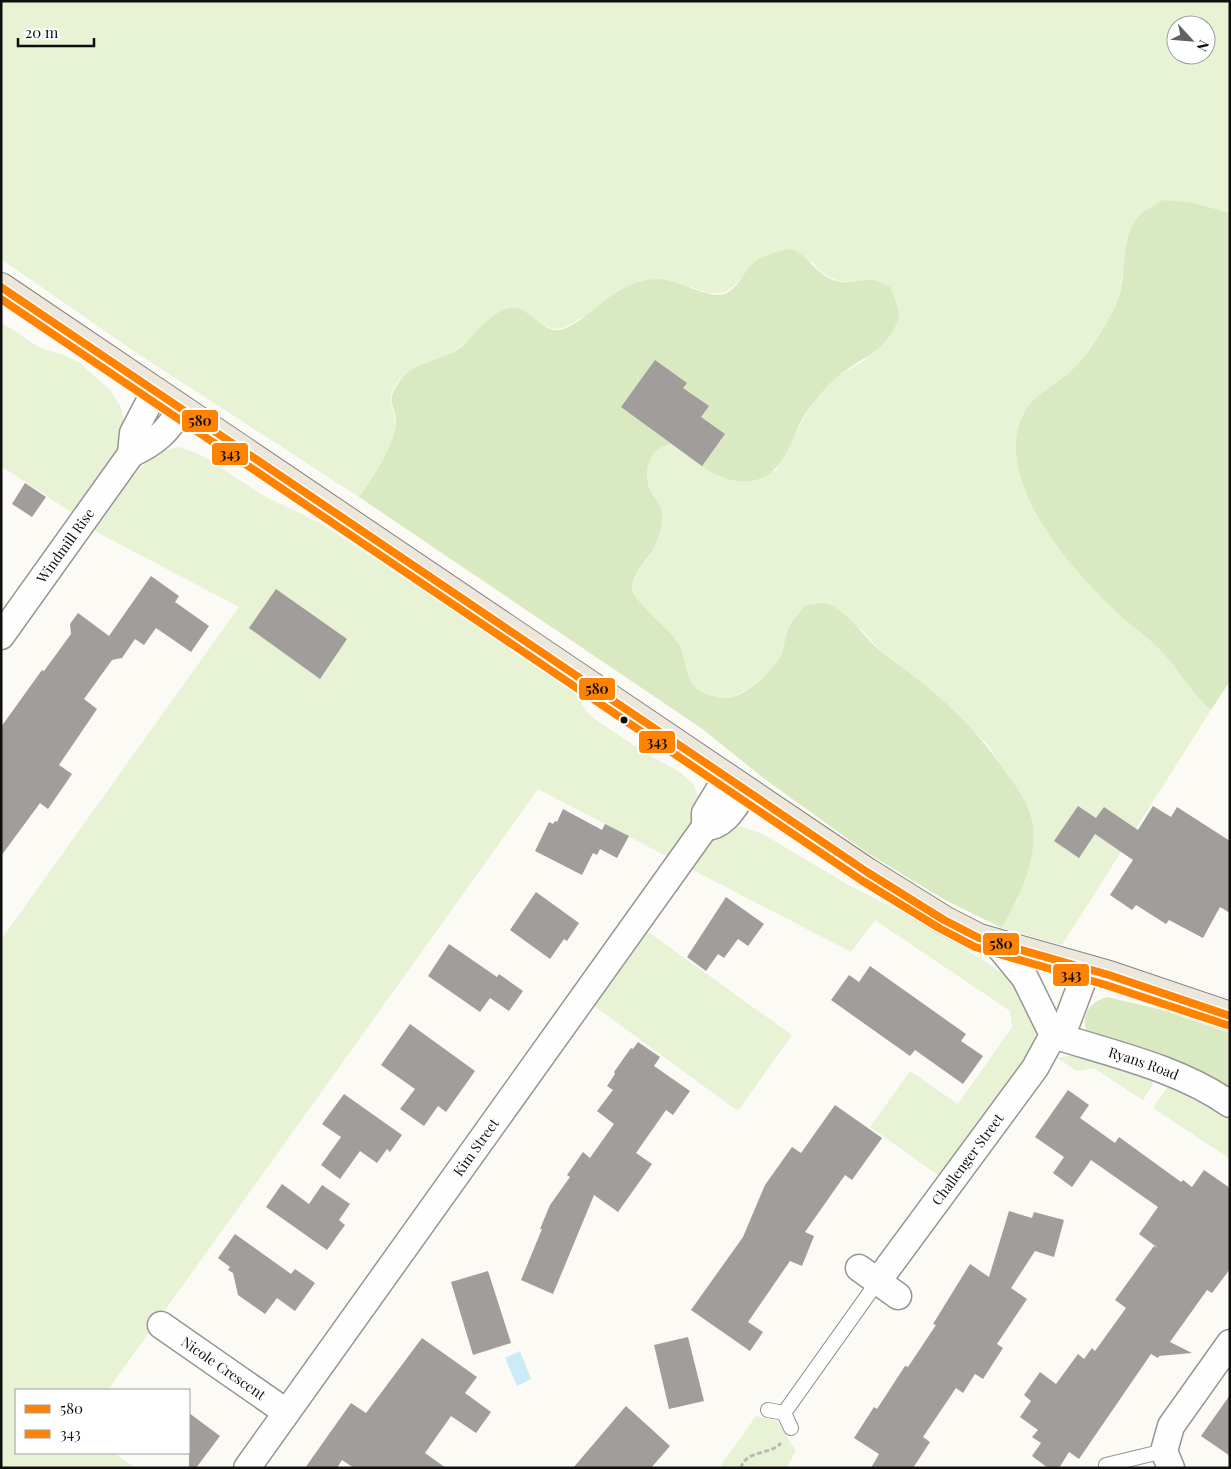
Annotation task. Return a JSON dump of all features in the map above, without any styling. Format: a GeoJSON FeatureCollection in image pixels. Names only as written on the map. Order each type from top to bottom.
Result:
{"type":"FeatureCollection","features":[{"type":"Feature","properties":{"kind":"main road"},"geometry":{"type":"LineString","coordinates":[[1,287],[924,908],[966,931],[997,944],[1078,966],[1230,1016]]}},
{"type":"Feature","properties":{"kind":"street","name":"Windmill Rise"},"geometry":{"type":"LineString","coordinates":[[131,454],[133,433],[155,391]]}},
{"type":"Feature","properties":{"kind":"street","name":"Windmill Rise"},"geometry":{"type":"LineString","coordinates":[[1,636],[131,454],[154,443],[166,431],[182,409]]}},
{"type":"Feature","properties":{"kind":"street","name":"Kim Street"},"geometry":{"type":"LineString","coordinates":[[246,1468],[705,827],[718,824],[730,812],[736,783]]}},
{"type":"Feature","properties":{"kind":"street"},"geometry":{"type":"LineString","coordinates":[[997,944],[1025,978],[1053,1035]]}},
{"type":"Feature","properties":{"kind":"street","name":"Challenger Street"},"geometry":{"type":"LineString","coordinates":[[878,1282],[1035,1068],[1053,1035],[1067,1022],[1078,966]]}},
{"type":"Feature","properties":{"kind":"street","name":"Ryans Road"},"geometry":{"type":"LineString","coordinates":[[1053,1035],[1184,1078],[1198,1084],[1230,1104]]}},
{"type":"Feature","properties":{"kind":"street","name":"Nicole Crescent"},"geometry":{"type":"LineString","coordinates":[[161,1324],[286,1412]]}},
{"type":"Feature","properties":{"kind":"street"},"geometry":{"type":"LineString","coordinates":[[1167,1459],[1171,1426],[1230,1343]]}},
{"type":"Feature","properties":{"kind":"lane","name":"Challenger Street"},"geometry":{"type":"LineString","coordinates":[[784,1413],[878,1282]]}},
{"type":"Feature","properties":{"kind":"lane"},"geometry":{"type":"LineString","coordinates":[[768,1410],[784,1413],[791,1428]]}},
{"type":"Feature","properties":{"kind":"lane"},"geometry":{"type":"LineString","coordinates":[[1106,1465],[1167,1459]]}},
{"type":"Feature","properties":{"kind":"path"},"geometry":{"type":"LineString","coordinates":[[741,1468],[742,1462],[748,1457],[779,1445]]}},
{"type":"Feature","properties":{"kind":"green space"},"geometry":{"type":"Polygon","coordinates":[[[1,1],[1230,1],[1230,213],[1194,203],[1127,265],[1123,273],[1121,290],[1103,329],[1075,367],[1037,396],[1027,408],[1023,415],[1017,442],[1020,470],[1030,499],[1045,527],[1064,554],[1106,602],[1164,654],[1211,710],[1062,945],[1002,928],[1017,900],[1030,863],[1030,816],[1015,786],[988,745],[912,674],[880,651],[865,633],[844,615],[789,627],[782,653],[766,675],[742,693],[728,698],[715,698],[703,694],[692,683],[687,673],[684,655],[679,644],[670,632],[645,609],[633,589],[633,578],[652,550],[656,501],[647,480],[650,459],[658,450],[671,444],[702,466],[776,471],[809,408],[836,377],[867,359],[874,280],[847,282],[833,279],[819,270],[812,262],[753,263],[734,286],[721,293],[713,293],[692,287],[580,318],[558,329],[546,327],[526,312],[478,335],[443,358],[403,376],[391,395],[391,404],[396,422],[395,435],[381,463],[359,497],[138,354],[1,259],[1,1]]]}},
{"type":"Feature","properties":{"kind":"green space"},"geometry":{"type":"Polygon","coordinates":[[[1163,200],[1194,203],[1230,213],[1230,681],[1211,710],[1203,703],[1164,654],[1125,620],[1085,580],[1044,527],[1029,499],[1019,470],[1016,442],[1023,415],[1027,408],[1037,396],[1070,372],[1096,341],[1119,297],[1129,233],[1141,214],[1163,200]]]}},
{"type":"Feature","properties":{"kind":"green space"},"geometry":{"type":"Polygon","coordinates":[[[791,249],[833,280],[848,282],[874,280],[890,287],[899,315],[897,323],[884,343],[829,384],[804,416],[784,458],[769,474],[759,479],[747,481],[723,478],[701,466],[671,444],[664,446],[654,454],[648,466],[647,480],[650,490],[662,510],[661,525],[651,553],[634,577],[633,592],[642,605],[674,637],[681,649],[689,678],[699,691],[706,694],[726,698],[735,696],[763,678],[782,653],[790,625],[804,606],[823,603],[831,605],[846,616],[880,651],[940,698],[987,746],[1021,794],[1031,817],[1033,846],[1031,860],[1022,888],[1002,928],[945,900],[866,852],[766,780],[701,728],[359,497],[380,466],[392,440],[396,417],[392,406],[392,394],[402,378],[422,364],[454,352],[500,311],[516,308],[522,310],[546,327],[552,330],[559,330],[577,322],[617,292],[641,281],[664,280],[709,294],[724,294],[733,288],[752,264],[760,258],[791,249]]]}},
{"type":"Feature","properties":{"kind":"green space"},"geometry":{"type":"Polygon","coordinates":[[[1,322],[40,348],[64,355],[80,363],[111,391],[122,410],[126,429],[121,447],[74,514],[1,466],[1,322]]]}},
{"type":"Feature","properties":{"kind":"green space"},"geometry":{"type":"Polygon","coordinates":[[[179,447],[203,456],[262,495],[322,524],[574,691],[587,712],[596,720],[645,753],[680,772],[694,785],[700,803],[694,821],[668,857],[538,789],[109,1389],[15,1389],[15,1454],[115,1454],[136,1468],[1,1468],[1,940],[239,607],[91,529],[111,501],[152,456],[161,451],[179,447]]]}},
{"type":"Feature","properties":{"kind":"green space"},"geometry":{"type":"Polygon","coordinates":[[[739,826],[763,834],[850,886],[914,918],[988,963],[1011,980],[1036,1020],[1034,1048],[942,1178],[870,1127],[910,1071],[958,1104],[1012,1027],[1010,1011],[875,920],[851,952],[691,869],[706,848],[718,836],[724,831],[739,826]]]}},
{"type":"Feature","properties":{"kind":"green space"},"geometry":{"type":"Polygon","coordinates":[[[648,932],[792,1035],[738,1111],[594,1006],[648,932]]]}},
{"type":"Feature","properties":{"kind":"green space"},"geometry":{"type":"Polygon","coordinates":[[[1107,997],[1163,1010],[1230,1033],[1230,1092],[1088,1034],[1085,1028],[1087,1011],[1095,1002],[1107,997]]]}},
{"type":"Feature","properties":{"kind":"green space"},"geometry":{"type":"Polygon","coordinates":[[[1078,1054],[1152,1077],[1152,1086],[1143,1100],[1094,1068],[1077,1071],[1057,1058],[1078,1054]]]}},
{"type":"Feature","properties":{"kind":"green space"},"geometry":{"type":"Polygon","coordinates":[[[1170,1083],[1230,1116],[1230,1159],[1153,1108],[1170,1083]]]}},
{"type":"Feature","properties":{"kind":"green space"},"geometry":{"type":"Polygon","coordinates":[[[756,1416],[777,1421],[796,1451],[786,1468],[719,1468],[756,1416]]]}},
{"type":"Feature","properties":{"kind":"water"},"geometry":{"type":"Polygon","coordinates":[[[520,1351],[531,1379],[517,1386],[505,1358],[520,1351]]]}},
{"type":"Feature","properties":{"kind":"building"},"geometry":{"type":"Polygon","coordinates":[[[655,360],[687,383],[683,388],[709,406],[701,417],[725,434],[702,466],[621,407],[655,360]]]}},
{"type":"Feature","properties":{"kind":"building"},"geometry":{"type":"Polygon","coordinates":[[[25,483],[46,497],[32,517],[12,504],[25,483]]]}},
{"type":"Feature","properties":{"kind":"building"},"geometry":{"type":"Polygon","coordinates":[[[151,576],[179,596],[175,602],[209,626],[191,652],[156,628],[144,645],[135,639],[122,658],[112,660],[84,699],[97,709],[59,765],[72,774],[48,809],[40,803],[1,856],[1,727],[42,670],[44,671],[71,634],[70,624],[78,613],[109,636],[151,576]]]}},
{"type":"Feature","properties":{"kind":"building"},"geometry":{"type":"Polygon","coordinates":[[[276,589],[347,639],[320,679],[249,628],[276,589]]]}},
{"type":"Feature","properties":{"kind":"building"},"geometry":{"type":"Polygon","coordinates":[[[1078,806],[1096,818],[1104,807],[1138,830],[1153,806],[1171,817],[1177,807],[1230,841],[1230,913],[1220,907],[1203,938],[1169,920],[1166,924],[1136,905],[1132,910],[1110,895],[1133,860],[1095,834],[1079,858],[1054,841],[1078,806]]]}},
{"type":"Feature","properties":{"kind":"building"},"geometry":{"type":"Polygon","coordinates":[[[563,809],[602,830],[605,824],[629,836],[617,858],[600,849],[597,855],[593,853],[582,875],[535,851],[549,822],[553,824],[555,821],[557,822],[563,809]]]}},
{"type":"Feature","properties":{"kind":"building"},"geometry":{"type":"Polygon","coordinates":[[[536,892],[579,923],[567,941],[564,939],[550,959],[510,930],[536,892]]]}},
{"type":"Feature","properties":{"kind":"building"},"geometry":{"type":"Polygon","coordinates":[[[726,897],[764,924],[748,946],[738,939],[724,958],[718,954],[706,971],[687,957],[726,897]]]}},
{"type":"Feature","properties":{"kind":"building"},"geometry":{"type":"Polygon","coordinates":[[[449,944],[497,977],[499,974],[523,991],[509,1011],[490,998],[480,1012],[428,976],[449,944]]]}},
{"type":"Feature","properties":{"kind":"building"},"geometry":{"type":"Polygon","coordinates":[[[870,966],[966,1034],[961,1041],[983,1056],[963,1084],[915,1050],[910,1056],[831,1000],[849,975],[859,982],[870,966]]]}},
{"type":"Feature","properties":{"kind":"building"},"geometry":{"type":"Polygon","coordinates":[[[410,1024],[475,1071],[446,1112],[438,1106],[424,1126],[400,1109],[415,1089],[381,1065],[410,1024]]]}},
{"type":"Feature","properties":{"kind":"building"},"geometry":{"type":"Polygon","coordinates":[[[638,1042],[660,1057],[654,1066],[690,1091],[673,1115],[666,1110],[636,1153],[652,1164],[618,1212],[594,1195],[553,1294],[521,1280],[550,1205],[570,1177],[567,1175],[583,1152],[590,1158],[614,1124],[597,1111],[613,1090],[607,1086],[615,1074],[614,1072],[631,1048],[633,1049],[638,1042]]]}},
{"type":"Feature","properties":{"kind":"building"},"geometry":{"type":"Polygon","coordinates":[[[1068,1090],[1089,1105],[1080,1118],[1115,1143],[1119,1137],[1181,1182],[1183,1180],[1192,1187],[1204,1170],[1230,1188],[1230,1269],[1212,1293],[1207,1290],[1170,1342],[1192,1353],[1159,1356],[1158,1358],[1151,1354],[1079,1459],[1069,1452],[1059,1468],[1048,1468],[1032,1456],[1041,1443],[1032,1437],[1038,1430],[1020,1417],[1031,1401],[1024,1395],[1040,1372],[1056,1384],[1078,1354],[1084,1359],[1092,1348],[1095,1351],[1126,1308],[1115,1300],[1154,1246],[1158,1248],[1139,1234],[1158,1207],[1091,1160],[1072,1187],[1053,1173],[1064,1157],[1035,1137],[1068,1090]]]}},
{"type":"Feature","properties":{"kind":"building"},"geometry":{"type":"Polygon","coordinates":[[[344,1094],[402,1135],[390,1152],[387,1149],[377,1163],[360,1151],[340,1179],[321,1165],[341,1137],[322,1124],[344,1094]]]}},
{"type":"Feature","properties":{"kind":"building"},"geometry":{"type":"Polygon","coordinates":[[[835,1105],[882,1138],[852,1180],[845,1175],[805,1232],[814,1236],[802,1266],[790,1261],[748,1322],[763,1332],[750,1351],[691,1310],[743,1237],[765,1185],[792,1147],[801,1153],[835,1105]]]}},
{"type":"Feature","properties":{"kind":"building"},"geometry":{"type":"Polygon","coordinates":[[[282,1184],[309,1204],[322,1185],[350,1204],[339,1220],[345,1225],[327,1250],[266,1207],[282,1184]]]}},
{"type":"Feature","properties":{"kind":"building"},"geometry":{"type":"Polygon","coordinates":[[[1009,1211],[1032,1218],[1034,1212],[1064,1220],[1054,1257],[1035,1251],[1011,1288],[1027,1299],[997,1344],[1003,1348],[983,1379],[975,1374],[963,1393],[956,1388],[923,1437],[930,1442],[913,1468],[871,1468],[879,1454],[854,1438],[874,1407],[877,1409],[905,1366],[908,1367],[936,1325],[933,1324],[970,1264],[989,1277],[1009,1211]]]}},
{"type":"Feature","properties":{"kind":"building"},"geometry":{"type":"Polygon","coordinates":[[[235,1234],[291,1274],[295,1269],[315,1283],[295,1311],[277,1298],[265,1314],[238,1295],[233,1273],[228,1270],[230,1267],[218,1258],[235,1234]]]}},
{"type":"Feature","properties":{"kind":"building"},"geometry":{"type":"Polygon","coordinates":[[[488,1271],[511,1343],[473,1355],[451,1282],[488,1271]]]}},
{"type":"Feature","properties":{"kind":"building"},"geometry":{"type":"Polygon","coordinates":[[[688,1337],[704,1401],[669,1409],[654,1345],[688,1337]]]}},
{"type":"Feature","properties":{"kind":"building"},"geometry":{"type":"Polygon","coordinates":[[[422,1338],[477,1377],[465,1393],[491,1412],[476,1433],[451,1416],[425,1453],[446,1468],[354,1468],[342,1460],[337,1468],[305,1468],[351,1403],[366,1413],[422,1338]]]}},
{"type":"Feature","properties":{"kind":"building"},"geometry":{"type":"Polygon","coordinates":[[[1230,1395],[1230,1456],[1201,1436],[1230,1395]]]}},
{"type":"Feature","properties":{"kind":"building"},"geometry":{"type":"Polygon","coordinates":[[[626,1406],[670,1446],[651,1468],[573,1468],[626,1406]]]}},
{"type":"Feature","properties":{"kind":"building"},"geometry":{"type":"Polygon","coordinates":[[[190,1414],[220,1436],[196,1468],[189,1468],[190,1414]]]}},
{"type":"Feature","properties":{"kind":"transit line","name":"580"},"geometry":{"type":"LineString","coordinates":[[1,287],[867,872],[944,920],[979,938],[1109,975],[1230,1016]]}},
{"type":"Feature","properties":{"kind":"transit line","name":"343"},"geometry":{"type":"LineString","coordinates":[[1,299],[861,880],[939,928],[975,947],[1106,985],[1227,1025]]}}]}
